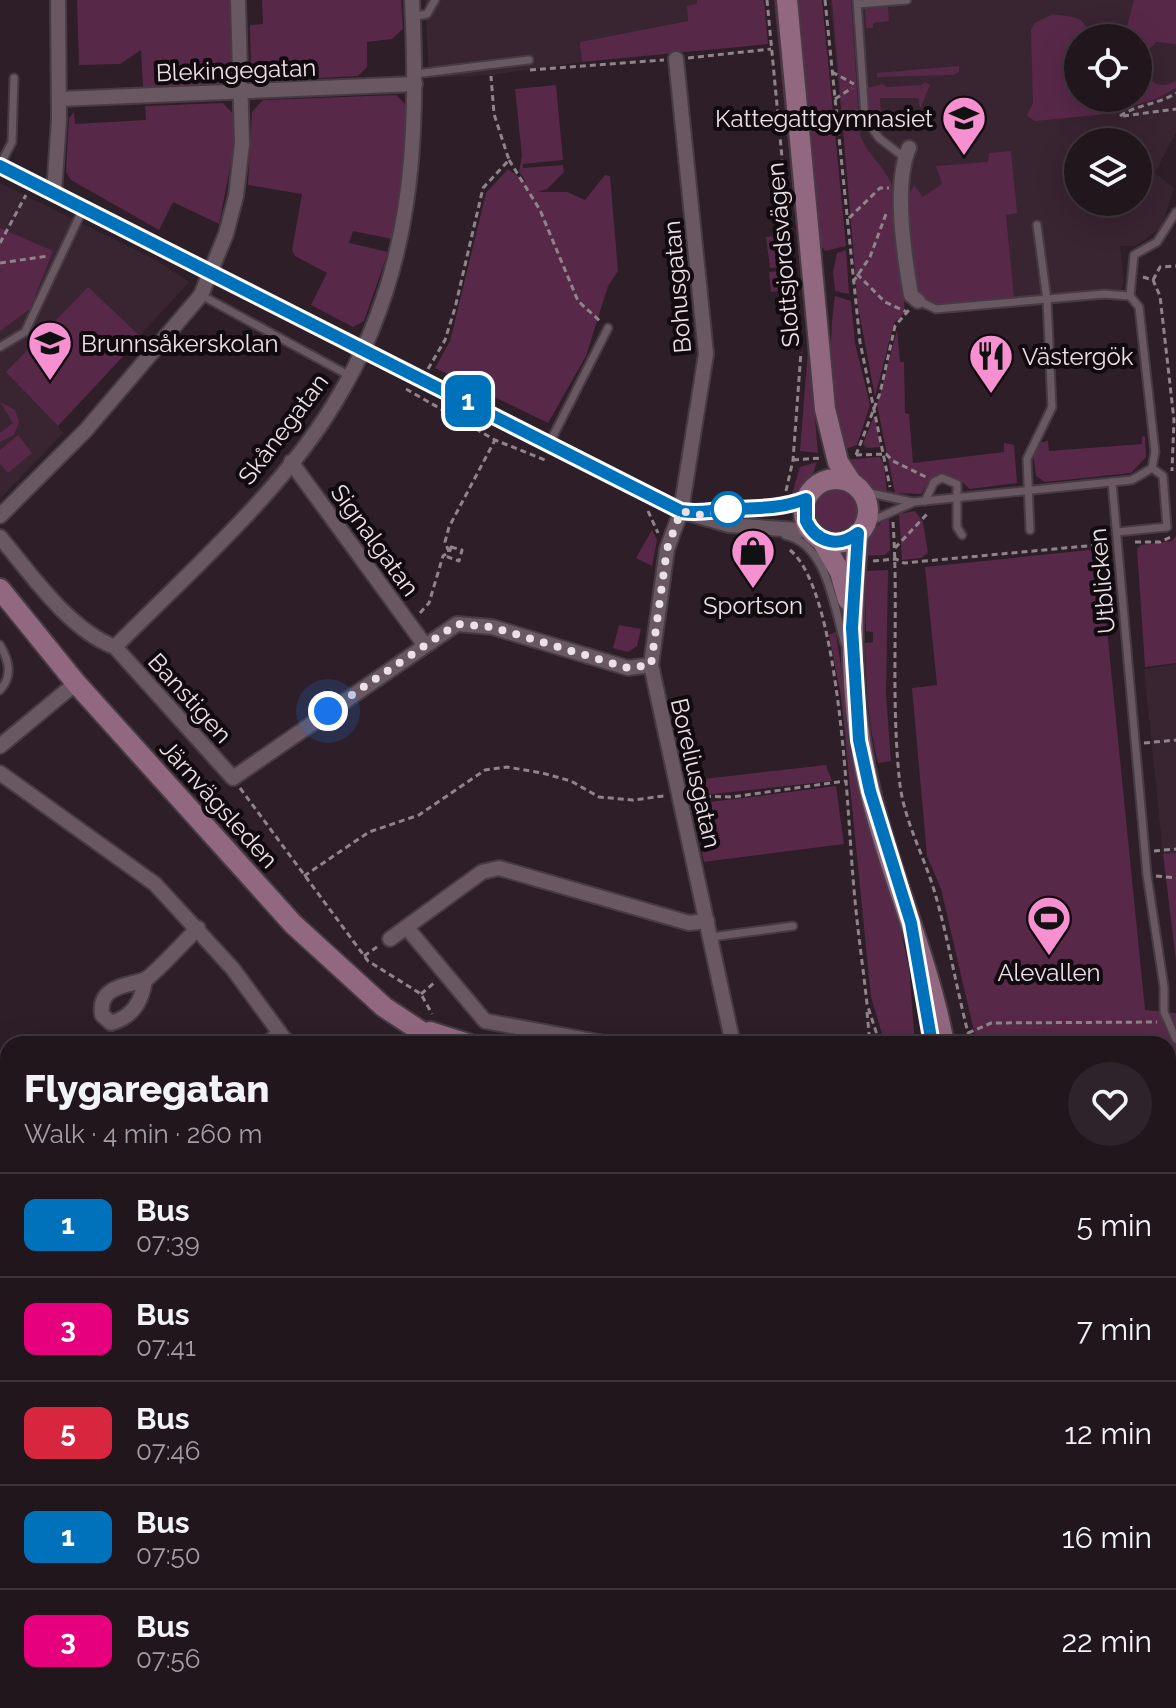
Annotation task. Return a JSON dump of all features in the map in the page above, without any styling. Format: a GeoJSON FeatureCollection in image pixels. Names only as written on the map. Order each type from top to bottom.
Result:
{"type":"FeatureCollection","features":[{"type":"Feature","properties":{"kind":"main road","name":"Slottsjordsvägen"},"geometry":{"type":"LineString","coordinates":[[787,0],[825,409],[822,464],[804,516],[840,572],[852,628]]}},
{"type":"Feature","properties":{"kind":"main road","name":"Slottsjordsvägen"},"geometry":{"type":"LineString","coordinates":[[825,409],[838,462],[867,507],[861,529],[852,628],[859,740],[870,791],[942,1036]]}},
{"type":"Feature","properties":{"kind":"main road"},"geometry":{"type":"LineString","coordinates":[[809,495],[830,479],[856,487]]}},
{"type":"Feature","properties":{"kind":"main road"},"geometry":{"type":"LineString","coordinates":[[816,535],[840,542],[861,529]]}},
{"type":"Feature","properties":{"kind":"main road","name":"Järnvägsleden"},"geometry":{"type":"LineString","coordinates":[[0,589],[76,683],[293,924],[384,1007],[452,1036]]}},
{"type":"Feature","properties":{"kind":"main road","name":"Slottsjordsvägen"},"geometry":{"type":"LineString","coordinates":[[911,923],[931,1036]]}},
{"type":"Feature","properties":{"kind":"main road","name":"Järnvägsleden"},"geometry":{"type":"LineString","coordinates":[[428,1024],[435,1036]]}},
{"type":"Feature","properties":{"kind":"street"},"geometry":{"type":"LineString","coordinates":[[54,193],[59,99],[58,0]]}},
{"type":"Feature","properties":{"kind":"street"},"geometry":{"type":"LineString","coordinates":[[0,516],[86,430],[201,295],[236,196],[242,144],[238,0]]}},
{"type":"Feature","properties":{"kind":"street","name":"Skånegatan"},"geometry":{"type":"LineString","coordinates":[[115,647],[236,524],[291,462],[333,406],[365,348],[401,242],[412,170],[415,79],[412,0]]}},
{"type":"Feature","properties":{"kind":"street","name":"Bohusgatan"},"geometry":{"type":"LineString","coordinates":[[676,59],[706,354],[702,396],[681,511]]}},
{"type":"Feature","properties":{"kind":"street","name":"Blekingegatan"},"geometry":{"type":"LineString","coordinates":[[59,99],[242,92],[415,79]]}},
{"type":"Feature","properties":{"kind":"street"},"geometry":{"type":"LineString","coordinates":[[907,153],[903,177],[909,281],[911,295],[918,301]]}},
{"type":"Feature","properties":{"kind":"street"},"geometry":{"type":"LineString","coordinates":[[0,165],[210,275],[365,348],[681,511],[729,525],[816,535]]}},
{"type":"Feature","properties":{"kind":"street","name":"Signalgatan"},"geometry":{"type":"LineString","coordinates":[[291,462],[427,642]]}},
{"type":"Feature","properties":{"kind":"street"},"geometry":{"type":"LineString","coordinates":[[701,515],[728,509],[784,507],[809,495]]}},
{"type":"Feature","properties":{"kind":"street","name":"Boreliusgatan"},"geometry":{"type":"LineString","coordinates":[[681,511],[667,549],[651,665],[731,1036]]}},
{"type":"Feature","properties":{"kind":"street","name":"Banstigen"},"geometry":{"type":"LineString","coordinates":[[0,537],[69,614],[103,643],[115,647],[233,778]]}},
{"type":"Feature","properties":{"kind":"street"},"geometry":{"type":"LineString","coordinates":[[233,778],[454,625],[475,623],[628,668],[651,665]]}},
{"type":"Feature","properties":{"kind":"street"},"geometry":{"type":"LineString","coordinates":[[0,746],[76,683]]}},
{"type":"Feature","properties":{"kind":"street"},"geometry":{"type":"LineString","coordinates":[[0,773],[155,884],[198,928],[282,1036]]}},
{"type":"Feature","properties":{"kind":"street"},"geometry":{"type":"LineString","coordinates":[[390,939],[482,872],[499,868],[689,923],[707,921]]}},
{"type":"Feature","properties":{"kind":"street"},"geometry":{"type":"LineString","coordinates":[[145,980],[198,928]]}},
{"type":"Feature","properties":{"kind":"street"},"geometry":{"type":"LineString","coordinates":[[407,928],[485,1021],[566,1036]]}},
{"type":"Feature","properties":{"kind":"lane"},"geometry":{"type":"LineString","coordinates":[[412,17],[427,14],[435,0]]}},
{"type":"Feature","properties":{"kind":"lane"},"geometry":{"type":"LineString","coordinates":[[907,0],[858,2],[860,84],[865,118],[879,138],[907,153]]}},
{"type":"Feature","properties":{"kind":"lane"},"geometry":{"type":"LineString","coordinates":[[415,79],[529,60]]}},
{"type":"Feature","properties":{"kind":"lane"},"geometry":{"type":"LineString","coordinates":[[0,165],[12,142],[14,78]]}},
{"type":"Feature","properties":{"kind":"lane"},"geometry":{"type":"LineString","coordinates":[[0,347],[25,332],[84,208]]}},
{"type":"Feature","properties":{"kind":"lane"},"geometry":{"type":"LineString","coordinates":[[861,529],[892,509],[914,502],[1132,480],[1152,468],[1155,452],[1139,307],[1130,296],[1134,255],[1157,242],[1176,212]]}},
{"type":"Feature","properties":{"kind":"lane"},"geometry":{"type":"LineString","coordinates":[[1030,530],[1027,459],[1052,407],[1047,300],[1037,225]]}},
{"type":"Feature","properties":{"kind":"lane"},"geometry":{"type":"LineString","coordinates":[[918,301],[936,309],[1104,294],[1130,296]]}},
{"type":"Feature","properties":{"kind":"lane"},"geometry":{"type":"LineString","coordinates":[[201,295],[350,376]]}},
{"type":"Feature","properties":{"kind":"lane"},"geometry":{"type":"LineString","coordinates":[[550,442],[608,328]]}},
{"type":"Feature","properties":{"kind":"lane"},"geometry":{"type":"LineString","coordinates":[[1117,532],[1167,527],[1163,476],[1152,468]]}},
{"type":"Feature","properties":{"kind":"lane"},"geometry":{"type":"LineString","coordinates":[[925,501],[934,482],[950,479],[957,484],[957,527],[962,535]]}},
{"type":"Feature","properties":{"kind":"lane","name":"Utblicken"},"geometry":{"type":"LineString","coordinates":[[1112,482],[1147,875],[1164,987],[1164,1012],[1175,1036]]}},
{"type":"Feature","properties":{"kind":"lane"},"geometry":{"type":"LineString","coordinates":[[856,487],[892,499],[914,502]]}},
{"type":"Feature","properties":{"kind":"lane"},"geometry":{"type":"LineString","coordinates":[[729,525],[745,532],[783,535],[804,543],[817,558],[852,656]]}},
{"type":"Feature","properties":{"kind":"lane"},"geometry":{"type":"LineString","coordinates":[[0,645],[9,667],[9,677],[0,690]]}},
{"type":"Feature","properties":{"kind":"lane"},"geometry":{"type":"LineString","coordinates":[[711,937],[793,926]]}},
{"type":"Feature","properties":{"kind":"path"},"geometry":{"type":"LineString","coordinates":[[767,0],[794,275]]}},
{"type":"Feature","properties":{"kind":"path"},"geometry":{"type":"LineString","coordinates":[[825,0],[860,342],[886,454],[892,499]]}},
{"type":"Feature","properties":{"kind":"path"},"geometry":{"type":"LineString","coordinates":[[529,60],[530,72],[771,49]]}},
{"type":"Feature","properties":{"kind":"path"},"geometry":{"type":"LineString","coordinates":[[832,72],[860,84]]}},
{"type":"Feature","properties":{"kind":"path"},"geometry":{"type":"LineString","coordinates":[[491,75],[494,114],[509,160],[540,210],[578,301],[608,328]]}},
{"type":"Feature","properties":{"kind":"path"},"geometry":{"type":"LineString","coordinates":[[835,99],[860,84]]}},
{"type":"Feature","properties":{"kind":"path"},"geometry":{"type":"LineString","coordinates":[[1176,93],[1158,104],[1131,108],[1120,116],[1176,109]]}},
{"type":"Feature","properties":{"kind":"path"},"geometry":{"type":"LineString","coordinates":[[428,369],[445,340],[455,308],[483,188],[509,160]]}},
{"type":"Feature","properties":{"kind":"path"},"geometry":{"type":"LineString","coordinates":[[848,219],[880,188],[897,190],[903,177]]}},
{"type":"Feature","properties":{"kind":"path"},"geometry":{"type":"LineString","coordinates":[[0,243],[29,192]]}},
{"type":"Feature","properties":{"kind":"path"},"geometry":{"type":"LineString","coordinates":[[853,282],[870,257],[889,208]]}},
{"type":"Feature","properties":{"kind":"path"},"geometry":{"type":"LineString","coordinates":[[0,263],[64,253]]}},
{"type":"Feature","properties":{"kind":"path"},"geometry":{"type":"LineString","coordinates":[[1153,280],[1160,267],[1176,266]]}},
{"type":"Feature","properties":{"kind":"path"},"geometry":{"type":"LineString","coordinates":[[852,269],[885,302],[907,312]]}},
{"type":"Feature","properties":{"kind":"path"},"geometry":{"type":"LineString","coordinates":[[856,455],[875,407],[895,326],[918,301]]}},
{"type":"Feature","properties":{"kind":"path"},"geometry":{"type":"LineString","coordinates":[[784,507],[793,460],[800,342]]}},
{"type":"Feature","properties":{"kind":"path"},"geometry":{"type":"LineString","coordinates":[[402,387],[495,440],[551,463]]}},
{"type":"Feature","properties":{"kind":"path"},"geometry":{"type":"LineString","coordinates":[[427,642],[420,610],[429,603],[443,556],[449,552],[445,542],[449,527],[495,440]]}},
{"type":"Feature","properties":{"kind":"path"},"geometry":{"type":"LineString","coordinates":[[886,454],[893,461],[934,482]]}},
{"type":"Feature","properties":{"kind":"path"},"geometry":{"type":"LineString","coordinates":[[895,548],[940,500]]}},
{"type":"Feature","properties":{"kind":"path"},"geometry":{"type":"LineString","coordinates":[[646,509],[660,539]]}},
{"type":"Feature","properties":{"kind":"path"},"geometry":{"type":"LineString","coordinates":[[892,509],[895,548],[893,671],[900,787],[911,831],[940,912],[969,1036]]}},
{"type":"Feature","properties":{"kind":"path"},"geometry":{"type":"LineString","coordinates":[[783,535],[782,545],[806,566],[826,635],[845,781],[869,1036]]}},
{"type":"Feature","properties":{"kind":"path"},"geometry":{"type":"LineString","coordinates":[[1137,744],[1176,740]]}},
{"type":"Feature","properties":{"kind":"path"},"geometry":{"type":"LineString","coordinates":[[304,876],[369,832],[419,815],[485,770],[507,767],[542,773],[571,781],[599,797],[633,800],[679,794],[710,799],[845,781]]}},
{"type":"Feature","properties":{"kind":"path"},"geometry":{"type":"LineString","coordinates":[[233,778],[364,956],[421,994],[428,1024]]}},
{"type":"Feature","properties":{"kind":"path"},"geometry":{"type":"LineString","coordinates":[[1146,852],[1176,849]]}},
{"type":"Feature","properties":{"kind":"path"},"geometry":{"type":"LineString","coordinates":[[1147,875],[1176,878]]}},
{"type":"Feature","properties":{"kind":"path"},"geometry":{"type":"LineString","coordinates":[[364,956],[390,939]]}},
{"type":"Feature","properties":{"kind":"path"},"geometry":{"type":"LineString","coordinates":[[867,1004],[877,1036]]}},
{"type":"Feature","properties":{"kind":"path"},"geometry":{"type":"LineString","coordinates":[[968,1033],[981,1025],[1002,1022],[1168,1022]]}},
{"type":"Feature","properties":{"kind":"shaded area"},"geometry":{"type":"Polygon","coordinates":[[[77,0],[230,0],[233,72],[221,84],[143,87],[141,50],[120,64],[79,65],[77,0]]]}},
{"type":"Feature","properties":{"kind":"shaded area"},"geometry":{"type":"Polygon","coordinates":[[[262,0],[401,0],[403,29],[392,39],[367,42],[367,67],[358,76],[263,81],[251,71],[250,25],[263,24],[262,0]]]}},
{"type":"Feature","properties":{"kind":"shaded area"},"geometry":{"type":"Polygon","coordinates":[[[425,0],[697,0],[697,4],[689,21],[581,42],[582,62],[491,75],[429,78],[425,0]]]}},
{"type":"Feature","properties":{"kind":"shaded area"},"geometry":{"type":"Polygon","coordinates":[[[697,0],[764,0],[768,44],[582,62],[580,42],[688,21],[687,6],[697,4],[697,0]]]}},
{"type":"Feature","properties":{"kind":"shaded area"},"geometry":{"type":"Polygon","coordinates":[[[774,0],[777,0],[818,453],[800,451],[808,349],[774,0]]]}},
{"type":"Feature","properties":{"kind":"shaded area"},"geometry":{"type":"Polygon","coordinates":[[[794,0],[822,0],[846,246],[825,251],[818,242],[794,0]]]}},
{"type":"Feature","properties":{"kind":"shaded area","name":"Kattegattgymnasiet"},"geometry":{"type":"Polygon","coordinates":[[[830,0],[1176,0],[1176,132],[1155,173],[1174,188],[1162,227],[1136,246],[1120,246],[1124,283],[1117,299],[926,311],[901,301],[869,238],[842,122],[830,0]]]}},
{"type":"Feature","properties":{"kind":"shaded area"},"geometry":{"type":"Polygon","coordinates":[[[832,0],[851,0],[860,136],[891,183],[900,227],[904,313],[894,323],[875,397],[858,306],[832,0]]]}},
{"type":"Feature","properties":{"kind":"shaded area"},"geometry":{"type":"Polygon","coordinates":[[[1134,0],[1176,0],[1176,44],[1156,42],[1152,46],[1152,24],[1128,24],[1134,0]]]}},
{"type":"Feature","properties":{"kind":"shaded area"},"geometry":{"type":"Polygon","coordinates":[[[888,7],[889,21],[873,23],[873,28],[866,28],[865,9],[888,7]]]}},
{"type":"Feature","properties":{"kind":"shaded area"},"geometry":{"type":"Polygon","coordinates":[[[1053,14],[1082,21],[1084,24],[1064,24],[1064,112],[1107,114],[1035,121],[1027,116],[1033,103],[1031,30],[1035,23],[1053,14]]]}},
{"type":"Feature","properties":{"kind":"shaded area"},"geometry":{"type":"Polygon","coordinates":[[[959,66],[959,72],[953,75],[877,77],[877,73],[959,66]]]}},
{"type":"Feature","properties":{"kind":"shaded area"},"geometry":{"type":"Polygon","coordinates":[[[1152,81],[1163,85],[1176,81],[1176,88],[1152,100],[1152,81]]]}},
{"type":"Feature","properties":{"kind":"shaded area"},"geometry":{"type":"Polygon","coordinates":[[[925,82],[930,85],[920,109],[918,98],[880,98],[881,118],[870,114],[868,88],[882,84],[887,87],[921,85],[925,82]]]}},
{"type":"Feature","properties":{"kind":"shaded area"},"geometry":{"type":"Polygon","coordinates":[[[556,85],[563,160],[523,164],[523,168],[563,165],[564,172],[547,189],[538,192],[567,192],[585,200],[605,175],[610,176],[618,271],[608,286],[586,356],[548,423],[435,368],[450,341],[486,193],[508,169],[526,182],[519,171],[522,156],[515,89],[556,85]]]}},
{"type":"Feature","properties":{"kind":"shaded area"},"geometry":{"type":"Polygon","coordinates":[[[396,95],[407,106],[395,223],[392,239],[353,231],[349,243],[388,252],[364,321],[353,327],[311,305],[327,273],[295,256],[292,250],[302,194],[248,185],[252,112],[263,100],[396,95]]]}},
{"type":"Feature","properties":{"kind":"shaded area"},"geometry":{"type":"Polygon","coordinates":[[[223,103],[233,114],[233,153],[219,224],[173,202],[159,230],[71,180],[66,172],[69,118],[74,112],[75,124],[146,120],[145,106],[223,103]]]}},
{"type":"Feature","properties":{"kind":"shaded area"},"geometry":{"type":"Polygon","coordinates":[[[1011,151],[1017,213],[1006,215],[1014,299],[941,307],[928,300],[913,277],[905,203],[914,185],[923,197],[942,184],[936,166],[988,162],[989,153],[1011,151]]]}},
{"type":"Feature","properties":{"kind":"shaded area","name":"Brunnsåkerskolan"},"geometry":{"type":"Polygon","coordinates":[[[0,183],[156,260],[189,282],[58,426],[63,433],[0,499],[0,183]]]}},
{"type":"Feature","properties":{"kind":"shaded area"},"geometry":{"type":"Polygon","coordinates":[[[0,228],[53,251],[30,309],[0,331],[0,228]]]}},
{"type":"Feature","properties":{"kind":"shaded area"},"geometry":{"type":"Polygon","coordinates":[[[784,235],[788,266],[770,268],[766,237],[784,235]]]}},
{"type":"Feature","properties":{"kind":"shaded area"},"geometry":{"type":"Polygon","coordinates":[[[846,250],[849,294],[835,291],[833,272],[837,253],[846,250]]]}},
{"type":"Feature","properties":{"kind":"shaded area"},"geometry":{"type":"Polygon","coordinates":[[[788,270],[790,290],[771,292],[769,272],[788,270]]]}},
{"type":"Feature","properties":{"kind":"shaded area"},"geometry":{"type":"Polygon","coordinates":[[[88,287],[141,337],[58,426],[6,372],[88,287]]]}},
{"type":"Feature","properties":{"kind":"shaded area"},"geometry":{"type":"Polygon","coordinates":[[[835,296],[851,301],[855,343],[870,405],[857,445],[840,451],[831,371],[835,296]]]}},
{"type":"Feature","properties":{"kind":"shaded area"},"geometry":{"type":"Polygon","coordinates":[[[897,330],[900,362],[904,362],[905,413],[909,414],[913,463],[1004,452],[1004,443],[1014,445],[1017,483],[970,489],[956,478],[944,475],[932,480],[921,494],[895,493],[877,405],[897,330]]]}},
{"type":"Feature","properties":{"kind":"shaded area"},"geometry":{"type":"Polygon","coordinates":[[[0,402],[15,410],[19,422],[14,435],[0,442],[0,433],[13,423],[0,402]]]}},
{"type":"Feature","properties":{"kind":"shaded area"},"geometry":{"type":"Polygon","coordinates":[[[874,416],[881,447],[867,448],[863,444],[874,416]]]}},
{"type":"Feature","properties":{"kind":"shaded area"},"geometry":{"type":"Polygon","coordinates":[[[18,435],[32,453],[8,473],[0,464],[0,450],[18,435]]]}},
{"type":"Feature","properties":{"kind":"shaded area"},"geometry":{"type":"Polygon","coordinates":[[[1142,436],[1145,437],[1146,457],[1131,473],[1045,482],[1036,476],[1033,452],[1037,443],[1048,441],[1049,451],[1142,444],[1142,436]]]}},
{"type":"Feature","properties":{"kind":"shaded area"},"geometry":{"type":"Polygon","coordinates":[[[880,457],[884,465],[887,494],[860,483],[842,460],[880,457]]]}},
{"type":"Feature","properties":{"kind":"shaded area"},"geometry":{"type":"Polygon","coordinates":[[[817,462],[809,485],[791,497],[800,467],[817,462]]]}},
{"type":"Feature","properties":{"kind":"shaded area"},"geometry":{"type":"Polygon","coordinates":[[[835,487],[852,494],[859,511],[852,528],[835,535],[818,528],[811,511],[818,494],[835,487]]]}},
{"type":"Feature","properties":{"kind":"shaded area"},"geometry":{"type":"Polygon","coordinates":[[[915,511],[923,522],[928,553],[921,558],[902,560],[899,514],[915,511]]]}},
{"type":"Feature","properties":{"kind":"shaded area"},"geometry":{"type":"Polygon","coordinates":[[[889,516],[890,550],[885,555],[862,556],[868,534],[889,516]]]}},
{"type":"Feature","properties":{"kind":"shaded area"},"geometry":{"type":"Polygon","coordinates":[[[652,530],[657,540],[652,566],[636,558],[652,530]]]}},
{"type":"Feature","properties":{"kind":"shaded area"},"geometry":{"type":"Polygon","coordinates":[[[1176,536],[1176,663],[1145,667],[1137,549],[1141,545],[1172,541],[1176,536]]]}},
{"type":"Feature","properties":{"kind":"shaded area","name":"Alevallen"},"geometry":{"type":"Polygon","coordinates":[[[1099,549],[1145,1010],[1176,1013],[1176,1036],[975,1036],[941,889],[927,856],[912,688],[937,685],[925,567],[1099,549]]]}},
{"type":"Feature","properties":{"kind":"shaded area"},"geometry":{"type":"Polygon","coordinates":[[[888,570],[886,695],[891,761],[878,763],[867,688],[865,643],[873,642],[873,632],[866,631],[865,571],[888,570]]]}},
{"type":"Feature","properties":{"kind":"shaded area"},"geometry":{"type":"Polygon","coordinates":[[[619,625],[641,629],[637,646],[628,652],[613,648],[619,625]]]}},
{"type":"Feature","properties":{"kind":"shaded area"},"geometry":{"type":"Polygon","coordinates":[[[836,632],[845,696],[909,966],[914,1036],[883,1036],[871,997],[841,696],[829,635],[836,632]]]}},
{"type":"Feature","properties":{"kind":"shaded area"},"geometry":{"type":"Polygon","coordinates":[[[1176,664],[1176,853],[1163,854],[1144,669],[1176,664]]]}},
{"type":"Feature","properties":{"kind":"shaded area"},"geometry":{"type":"Polygon","coordinates":[[[826,765],[832,781],[704,795],[704,779],[826,765]]]}},
{"type":"Feature","properties":{"kind":"shaded area"},"geometry":{"type":"Polygon","coordinates":[[[836,786],[844,844],[704,862],[691,801],[710,802],[836,786]]]}},
{"type":"Feature","properties":{"kind":"shaded area"},"geometry":{"type":"Polygon","coordinates":[[[1176,853],[1176,961],[1163,854],[1176,853]]]}},
{"type":"Feature","properties":{"kind":"bus line","name":"1"},"geometry":{"type":"LineString","coordinates":[[0,166],[210,275],[389,360],[681,511],[701,515],[728,509],[769,509],[806,499],[806,521],[811,531],[821,539],[840,542],[858,533],[852,628],[853,690],[859,740],[870,791],[911,923],[931,1036]]}},
{"type":"Feature","properties":{"kind":"place","name":"Kattegattgymnasiet"},"geometry":{"type":"Point","coordinates":[964,157]}},
{"type":"Feature","properties":{"kind":"place","name":"Brunnsåkerskolan"},"geometry":{"type":"Point","coordinates":[50,382]}},
{"type":"Feature","properties":{"kind":"place","name":"Västergök"},"geometry":{"type":"Point","coordinates":[991,395]}},
{"type":"Feature","properties":{"kind":"place","name":"Sportson"},"geometry":{"type":"Point","coordinates":[753,590]}},
{"type":"Feature","properties":{"kind":"place","name":"Alevallen"},"geometry":{"type":"Point","coordinates":[1049,957]}},
{"type":"Feature","properties":{"kind":"route"},"geometry":{"type":"LineString","coordinates":[[328,711],[457,624],[475,623],[492,627],[628,668],[651,665],[667,549],[681,511],[701,515],[728,509]]}}]}
